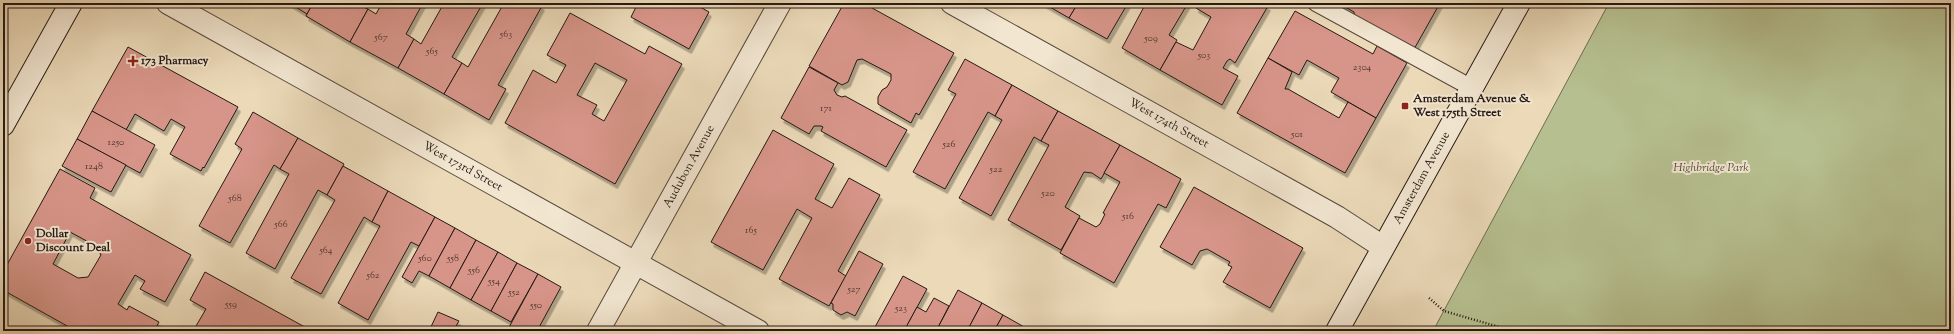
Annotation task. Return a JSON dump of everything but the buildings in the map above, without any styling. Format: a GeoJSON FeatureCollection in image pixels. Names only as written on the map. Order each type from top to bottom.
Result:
{"type":"FeatureCollection","features":[{"type":"Feature","properties":{"kind":"street"},"geometry":{"type":"LineString","coordinates":[[3,125],[71,3]]}},
{"type":"Feature","properties":{"kind":"street","name":"West 173rd Street"},"geometry":{"type":"LineString","coordinates":[[168,3],[758,331]]}},
{"type":"Feature","properties":{"kind":"street","name":"Audubon Avenue"},"geometry":{"type":"LineString","coordinates":[[598,331],[780,3]]}},
{"type":"Feature","properties":{"kind":"street","name":"West 174th Street"},"geometry":{"type":"LineString","coordinates":[[952,3],[1337,217],[1384,247]]}},
{"type":"Feature","properties":{"kind":"street","name":"Amsterdam Avenue"},"geometry":{"type":"LineString","coordinates":[[1336,331],[1519,3]]}},
{"type":"Feature","properties":{"kind":"lane"},"geometry":{"type":"LineString","coordinates":[[1316,3],[1472,88]]}},
{"type":"Feature","properties":{"kind":"path"},"geometry":{"type":"LineString","coordinates":[[1429,298],[1444,311],[1513,331]]}},
{"type":"Feature","properties":{"kind":"green space","name":"Highbridge Park"},"geometry":{"type":"Polygon","coordinates":[[[1609,3],[1951,3],[1951,331],[1433,331],[1609,3]]]}},
{"type":"Feature","properties":{"kind":"place","name":"173 Pharmacy"},"geometry":{"type":"Point","coordinates":[133,61]}},
{"type":"Feature","properties":{"kind":"place","name":"Amsterdam Avenue & West 175th Street"},"geometry":{"type":"Point","coordinates":[1405,106]}},
{"type":"Feature","properties":{"kind":"place","name":"Dollar Discount Deal"},"geometry":{"type":"Point","coordinates":[28,241]}}]}
